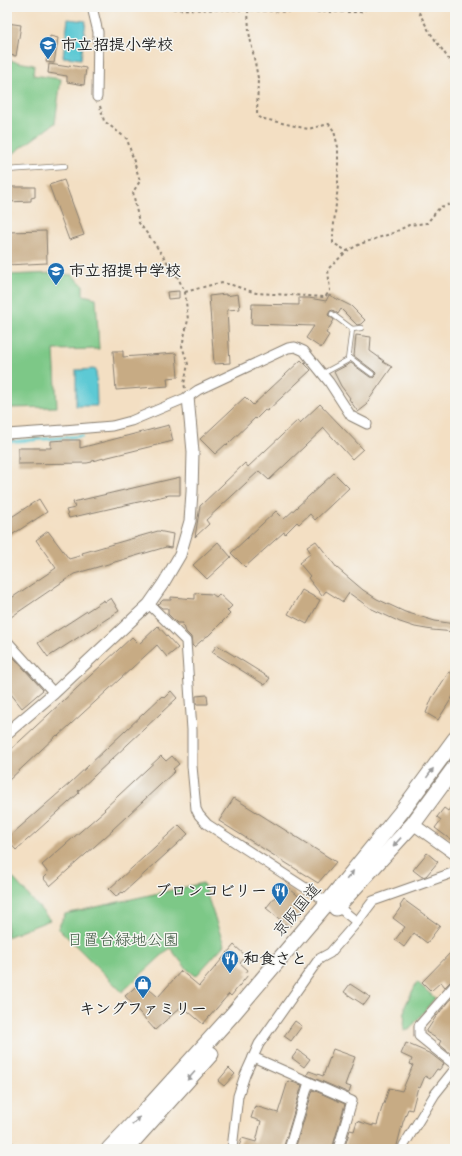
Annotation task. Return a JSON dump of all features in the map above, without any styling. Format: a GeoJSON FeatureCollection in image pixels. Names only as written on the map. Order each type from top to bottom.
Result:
{"type":"FeatureCollection","features":[{"type":"Feature","properties":{"kind":"highway","name":"京阪国道"},"geometry":{"type":"LineString","coordinates":[[126,1149],[218,1046],[333,904],[455,739]]}},
{"type":"Feature","properties":{"kind":"highway","name":"京阪国道"},"geometry":{"type":"LineString","coordinates":[[109,1149],[333,904],[413,824],[455,767]]}},
{"type":"Feature","properties":{"kind":"street"},"geometry":{"type":"LineString","coordinates":[[92,7],[98,32],[97,98]]}},
{"type":"Feature","properties":{"kind":"street"},"geometry":{"type":"LineString","coordinates":[[7,434],[112,426],[131,421],[188,397],[198,390],[288,348],[295,347],[304,351],[322,374],[350,416],[367,424]]}},
{"type":"Feature","properties":{"kind":"street"},"geometry":{"type":"LineString","coordinates":[[7,733],[54,693],[149,604],[180,555],[190,521],[193,452],[188,397]]}},
{"type":"Feature","properties":{"kind":"street"},"geometry":{"type":"LineString","coordinates":[[149,604],[186,641],[194,784],[196,809],[199,815],[207,824],[321,898],[333,904],[357,922]]}},
{"type":"Feature","properties":{"kind":"street"},"geometry":{"type":"LineString","coordinates":[[7,641],[54,693]]}},
{"type":"Feature","properties":{"kind":"street"},"geometry":{"type":"LineString","coordinates":[[413,824],[455,854]]}},
{"type":"Feature","properties":{"kind":"street"},"geometry":{"type":"LineString","coordinates":[[232,1149],[238,1096],[253,1057],[259,1044],[319,959],[330,953],[373,901],[455,872]]}},
{"type":"Feature","properties":{"kind":"street"},"geometry":{"type":"LineString","coordinates":[[455,985],[419,1026],[419,1036],[455,1065]]}},
{"type":"Feature","properties":{"kind":"street"},"geometry":{"type":"LineString","coordinates":[[253,1057],[352,1101],[338,1149]]}},
{"type":"Feature","properties":{"kind":"street"},"geometry":{"type":"LineString","coordinates":[[403,1149],[435,1094],[455,1069]]}},
{"type":"Feature","properties":{"kind":"street"},"geometry":{"type":"LineString","coordinates":[[289,1149],[308,1082]]}},
{"type":"Feature","properties":{"kind":"lane"},"geometry":{"type":"LineString","coordinates":[[7,170],[65,166]]}},
{"type":"Feature","properties":{"kind":"lane"},"geometry":{"type":"LineString","coordinates":[[332,314],[352,329],[361,328]]}},
{"type":"Feature","properties":{"kind":"lane"},"geometry":{"type":"LineString","coordinates":[[322,374],[348,360],[352,329]]}},
{"type":"Feature","properties":{"kind":"lane"},"geometry":{"type":"LineString","coordinates":[[349,357],[372,374]]}},
{"type":"Feature","properties":{"kind":"path"},"geometry":{"type":"LineString","coordinates":[[143,7],[166,9],[294,12],[360,12],[370,7]]}},
{"type":"Feature","properties":{"kind":"path"},"geometry":{"type":"LineString","coordinates":[[416,7],[429,31],[455,68]]}},
{"type":"Feature","properties":{"kind":"path"},"geometry":{"type":"LineString","coordinates":[[248,10],[249,32],[258,78],[257,116],[308,129],[329,124],[334,131],[338,147],[338,184],[333,243],[346,251]]}},
{"type":"Feature","properties":{"kind":"path"},"geometry":{"type":"LineString","coordinates":[[97,98],[104,121],[127,139],[134,159],[140,181],[133,192],[139,223],[178,278],[186,292],[188,320],[182,346],[188,364],[184,384],[188,397]]}},
{"type":"Feature","properties":{"kind":"path"},"geometry":{"type":"LineString","coordinates":[[186,292],[223,283],[232,284],[256,293],[325,297],[330,291],[328,269],[346,251],[360,244],[394,233],[409,225],[427,223],[440,207],[455,203]]}},
{"type":"Feature","properties":{"kind":"path"},"geometry":{"type":"LineString","coordinates":[[7,1140],[22,1149]]}},
{"type":"Feature","properties":{"kind":"green space"},"geometry":{"type":"Polygon","coordinates":[[[7,60],[34,65],[33,75],[61,79],[55,123],[14,153],[7,153],[7,60]]]}},
{"type":"Feature","properties":{"kind":"green space"},"geometry":{"type":"Polygon","coordinates":[[[55,273],[72,275],[83,285],[83,295],[96,298],[99,349],[54,350],[57,407],[7,408],[7,275],[55,273]]]}},
{"type":"Feature","properties":{"kind":"green space"},"geometry":{"type":"Polygon","coordinates":[[[7,871],[50,920],[7,937],[7,871]]]}},
{"type":"Feature","properties":{"kind":"green space","name":"日置台緑地公園"},"geometry":{"type":"Polygon","coordinates":[[[203,883],[224,945],[196,976],[187,969],[170,948],[122,992],[58,928],[65,914],[203,883]]]}},
{"type":"Feature","properties":{"kind":"green space"},"geometry":{"type":"Polygon","coordinates":[[[417,982],[435,998],[409,1030],[404,1030],[405,1006],[417,982]]]}},
{"type":"Feature","properties":{"kind":"water"},"geometry":{"type":"Polygon","coordinates":[[[68,19],[86,21],[81,59],[63,57],[68,19]]]}},
{"type":"Feature","properties":{"kind":"water"},"geometry":{"type":"Polygon","coordinates":[[[96,369],[97,406],[76,406],[76,370],[96,369]]]}},
{"type":"Feature","properties":{"kind":"building"},"geometry":{"type":"Polygon","coordinates":[[[7,23],[21,25],[16,56],[7,55],[7,23]]]}},
{"type":"Feature","properties":{"kind":"building"},"geometry":{"type":"Polygon","coordinates":[[[50,36],[58,38],[54,63],[46,62],[50,36]]]}},
{"type":"Feature","properties":{"kind":"building"},"geometry":{"type":"Polygon","coordinates":[[[49,64],[86,68],[84,85],[67,82],[67,76],[48,73],[49,64]]]}},
{"type":"Feature","properties":{"kind":"building"},"geometry":{"type":"Polygon","coordinates":[[[64,180],[84,235],[69,240],[49,185],[64,180]]]}},
{"type":"Feature","properties":{"kind":"building"},"geometry":{"type":"Polygon","coordinates":[[[7,187],[35,187],[35,197],[31,198],[31,201],[7,202],[7,187]]]}},
{"type":"Feature","properties":{"kind":"building"},"geometry":{"type":"Polygon","coordinates":[[[46,231],[47,263],[7,265],[7,232],[46,231]]]}},
{"type":"Feature","properties":{"kind":"building"},"geometry":{"type":"Polygon","coordinates":[[[179,291],[179,298],[168,299],[167,292],[179,291]]]}},
{"type":"Feature","properties":{"kind":"building"},"geometry":{"type":"Polygon","coordinates":[[[226,294],[226,296],[238,294],[240,309],[227,310],[230,363],[214,364],[209,296],[226,294]]]}},
{"type":"Feature","properties":{"kind":"building"},"geometry":{"type":"Polygon","coordinates":[[[329,295],[351,306],[365,320],[361,324],[357,325],[341,309],[338,314],[333,310],[330,311],[328,315],[334,320],[326,333],[329,335],[321,348],[306,338],[314,326],[251,324],[252,304],[299,305],[299,298],[326,301],[329,295]]]}},
{"type":"Feature","properties":{"kind":"building"},"geometry":{"type":"Polygon","coordinates":[[[356,335],[371,337],[370,351],[384,361],[383,362],[392,367],[366,404],[367,405],[358,412],[341,386],[334,372],[351,363],[370,377],[373,378],[375,376],[376,373],[374,371],[354,356],[356,335]]]}},
{"type":"Feature","properties":{"kind":"building"},"geometry":{"type":"Polygon","coordinates":[[[113,351],[123,351],[123,357],[176,353],[178,377],[167,378],[168,386],[116,390],[113,351]]]}},
{"type":"Feature","properties":{"kind":"building"},"geometry":{"type":"Polygon","coordinates":[[[301,360],[311,370],[267,411],[265,410],[256,419],[255,418],[227,445],[226,444],[215,454],[200,439],[245,397],[253,405],[301,360]]]}},
{"type":"Feature","properties":{"kind":"building"},"geometry":{"type":"Polygon","coordinates":[[[320,404],[363,449],[352,459],[324,428],[269,480],[259,471],[206,520],[209,524],[195,537],[200,506],[245,463],[248,467],[298,420],[300,423],[320,404]]]}},
{"type":"Feature","properties":{"kind":"building"},"geometry":{"type":"Polygon","coordinates":[[[169,425],[173,441],[92,462],[18,464],[18,448],[51,448],[51,441],[80,440],[80,448],[169,425]]]}},
{"type":"Feature","properties":{"kind":"building"},"geometry":{"type":"Polygon","coordinates":[[[334,473],[349,488],[315,520],[310,514],[299,524],[297,522],[285,534],[284,532],[245,567],[231,553],[276,511],[284,519],[334,473]]]}},
{"type":"Feature","properties":{"kind":"building"},"geometry":{"type":"Polygon","coordinates":[[[180,477],[180,495],[169,495],[69,518],[66,510],[75,508],[73,502],[180,477]]]}},
{"type":"Feature","properties":{"kind":"building"},"geometry":{"type":"Polygon","coordinates":[[[39,499],[47,512],[7,538],[7,520],[39,499]]]}},
{"type":"Feature","properties":{"kind":"building"},"geometry":{"type":"Polygon","coordinates":[[[48,531],[69,559],[83,555],[82,553],[158,531],[173,534],[171,548],[166,547],[74,574],[11,617],[7,611],[7,601],[56,568],[36,540],[48,531]]]}},
{"type":"Feature","properties":{"kind":"building"},"geometry":{"type":"Polygon","coordinates":[[[316,541],[337,568],[363,590],[377,599],[405,612],[435,621],[455,624],[455,632],[415,627],[400,622],[370,608],[349,593],[343,602],[326,591],[322,596],[308,578],[310,576],[299,563],[311,553],[307,547],[316,541]]]}},
{"type":"Feature","properties":{"kind":"building"},"geometry":{"type":"Polygon","coordinates":[[[218,542],[231,557],[207,579],[193,565],[218,542]]]}},
{"type":"Feature","properties":{"kind":"building"},"geometry":{"type":"Polygon","coordinates":[[[302,590],[320,600],[307,624],[288,614],[302,590]]]}},
{"type":"Feature","properties":{"kind":"building"},"geometry":{"type":"Polygon","coordinates":[[[195,593],[212,594],[216,597],[219,594],[232,606],[227,611],[230,614],[208,636],[194,647],[192,645],[191,637],[186,632],[184,626],[182,626],[183,623],[177,623],[168,614],[168,608],[162,608],[158,605],[163,600],[171,600],[171,597],[195,599],[195,593]]]}},
{"type":"Feature","properties":{"kind":"building"},"geometry":{"type":"Polygon","coordinates":[[[111,598],[119,611],[48,657],[38,643],[104,600],[105,602],[111,598]]]}},
{"type":"Feature","properties":{"kind":"building"},"geometry":{"type":"Polygon","coordinates":[[[158,626],[178,648],[167,657],[157,645],[7,782],[7,753],[132,637],[139,644],[158,626]]]}},
{"type":"Feature","properties":{"kind":"building"},"geometry":{"type":"Polygon","coordinates":[[[217,645],[270,678],[265,685],[212,652],[217,645]]]}},
{"type":"Feature","properties":{"kind":"building"},"geometry":{"type":"Polygon","coordinates":[[[7,650],[43,690],[22,708],[7,689],[7,650]]]}},
{"type":"Feature","properties":{"kind":"building"},"geometry":{"type":"Polygon","coordinates":[[[449,672],[455,675],[455,693],[438,720],[426,713],[432,698],[449,672]]]}},
{"type":"Feature","properties":{"kind":"building"},"geometry":{"type":"Polygon","coordinates":[[[171,691],[177,698],[78,791],[79,793],[16,850],[7,840],[12,834],[70,783],[162,696],[164,698],[171,691]]]}},
{"type":"Feature","properties":{"kind":"building"},"geometry":{"type":"Polygon","coordinates":[[[207,695],[208,704],[196,704],[196,696],[207,695]]]}},
{"type":"Feature","properties":{"kind":"building"},"geometry":{"type":"Polygon","coordinates":[[[161,756],[166,761],[172,756],[179,764],[173,769],[175,771],[113,830],[50,886],[43,878],[48,873],[42,865],[105,810],[104,809],[161,756]]]}},
{"type":"Feature","properties":{"kind":"building"},"geometry":{"type":"Polygon","coordinates":[[[234,798],[336,862],[318,883],[219,821],[234,798]]]}},
{"type":"Feature","properties":{"kind":"building"},"geometry":{"type":"Polygon","coordinates":[[[455,801],[455,843],[435,828],[441,820],[437,817],[444,808],[448,811],[455,801]]]}},
{"type":"Feature","properties":{"kind":"building"},"geometry":{"type":"Polygon","coordinates":[[[179,825],[188,834],[123,893],[122,892],[116,896],[109,889],[179,825]]]}},
{"type":"Feature","properties":{"kind":"building"},"geometry":{"type":"Polygon","coordinates":[[[427,853],[438,862],[426,876],[422,877],[413,870],[427,853]]]}},
{"type":"Feature","properties":{"kind":"building"},"geometry":{"type":"Polygon","coordinates":[[[285,885],[308,904],[289,927],[266,908],[285,885]]]}},
{"type":"Feature","properties":{"kind":"building"},"geometry":{"type":"Polygon","coordinates":[[[404,900],[440,926],[427,943],[414,933],[404,947],[395,940],[405,927],[393,918],[404,900]]]}},
{"type":"Feature","properties":{"kind":"building"},"geometry":{"type":"Polygon","coordinates":[[[234,945],[246,956],[240,963],[248,970],[246,973],[248,975],[231,996],[229,994],[203,1024],[182,1006],[155,1030],[125,996],[141,982],[158,997],[181,971],[199,986],[234,945]]]}},
{"type":"Feature","properties":{"kind":"building"},"geometry":{"type":"Polygon","coordinates":[[[455,948],[455,979],[445,987],[441,982],[431,991],[422,982],[455,948]]]}},
{"type":"Feature","properties":{"kind":"building"},"geometry":{"type":"Polygon","coordinates":[[[350,984],[370,997],[364,1005],[344,992],[350,984]]]}},
{"type":"Feature","properties":{"kind":"building"},"geometry":{"type":"Polygon","coordinates":[[[455,994],[455,1048],[451,1054],[439,1044],[441,1041],[426,1032],[437,1015],[455,994]]]}},
{"type":"Feature","properties":{"kind":"building"},"geometry":{"type":"Polygon","coordinates":[[[295,1021],[302,1026],[291,1041],[284,1036],[295,1021]]]}},
{"type":"Feature","properties":{"kind":"building"},"geometry":{"type":"Polygon","coordinates":[[[406,1043],[431,1054],[444,1064],[439,1070],[437,1069],[430,1079],[425,1076],[420,1088],[418,1087],[412,1110],[408,1109],[403,1122],[396,1149],[355,1149],[345,1146],[350,1130],[354,1131],[357,1121],[373,1126],[373,1124],[377,1125],[389,1088],[402,1091],[413,1065],[410,1064],[412,1059],[401,1054],[406,1043]]]}},
{"type":"Feature","properties":{"kind":"building"},"geometry":{"type":"Polygon","coordinates":[[[333,1049],[355,1057],[345,1085],[351,1087],[349,1093],[307,1075],[309,1071],[323,1076],[333,1049]]]}},
{"type":"Feature","properties":{"kind":"building"},"geometry":{"type":"Polygon","coordinates":[[[298,1050],[310,1059],[304,1067],[292,1058],[298,1050]]]}},
{"type":"Feature","properties":{"kind":"building"},"geometry":{"type":"Polygon","coordinates":[[[229,1068],[235,1074],[224,1086],[218,1081],[229,1068]]]}},
{"type":"Feature","properties":{"kind":"building"},"geometry":{"type":"Polygon","coordinates":[[[288,1081],[302,1085],[283,1149],[238,1149],[242,1138],[256,1142],[261,1121],[251,1118],[255,1106],[278,1113],[288,1081]]]}},
{"type":"Feature","properties":{"kind":"building"},"geometry":{"type":"Polygon","coordinates":[[[313,1090],[345,1104],[332,1149],[295,1149],[313,1090]]]}},
{"type":"Feature","properties":{"kind":"waterway"},"geometry":{"type":"LineString","coordinates":[[7,442],[82,436]]}},
{"type":"Feature","properties":{"kind":"place","name":"市立招提小学校"},"geometry":{"type":"Point","coordinates":[48,60]}},
{"type":"Feature","properties":{"kind":"place","name":"市立招提中学校"},"geometry":{"type":"Point","coordinates":[56,286]}},
{"type":"Feature","properties":{"kind":"place","name":"ブロンコビリー"},"geometry":{"type":"Point","coordinates":[280,906]}},
{"type":"Feature","properties":{"kind":"place","name":"和食さと"},"geometry":{"type":"Point","coordinates":[230,974]}},
{"type":"Feature","properties":{"kind":"place","name":"キングファミリー"},"geometry":{"type":"Point","coordinates":[143,999]}}]}
